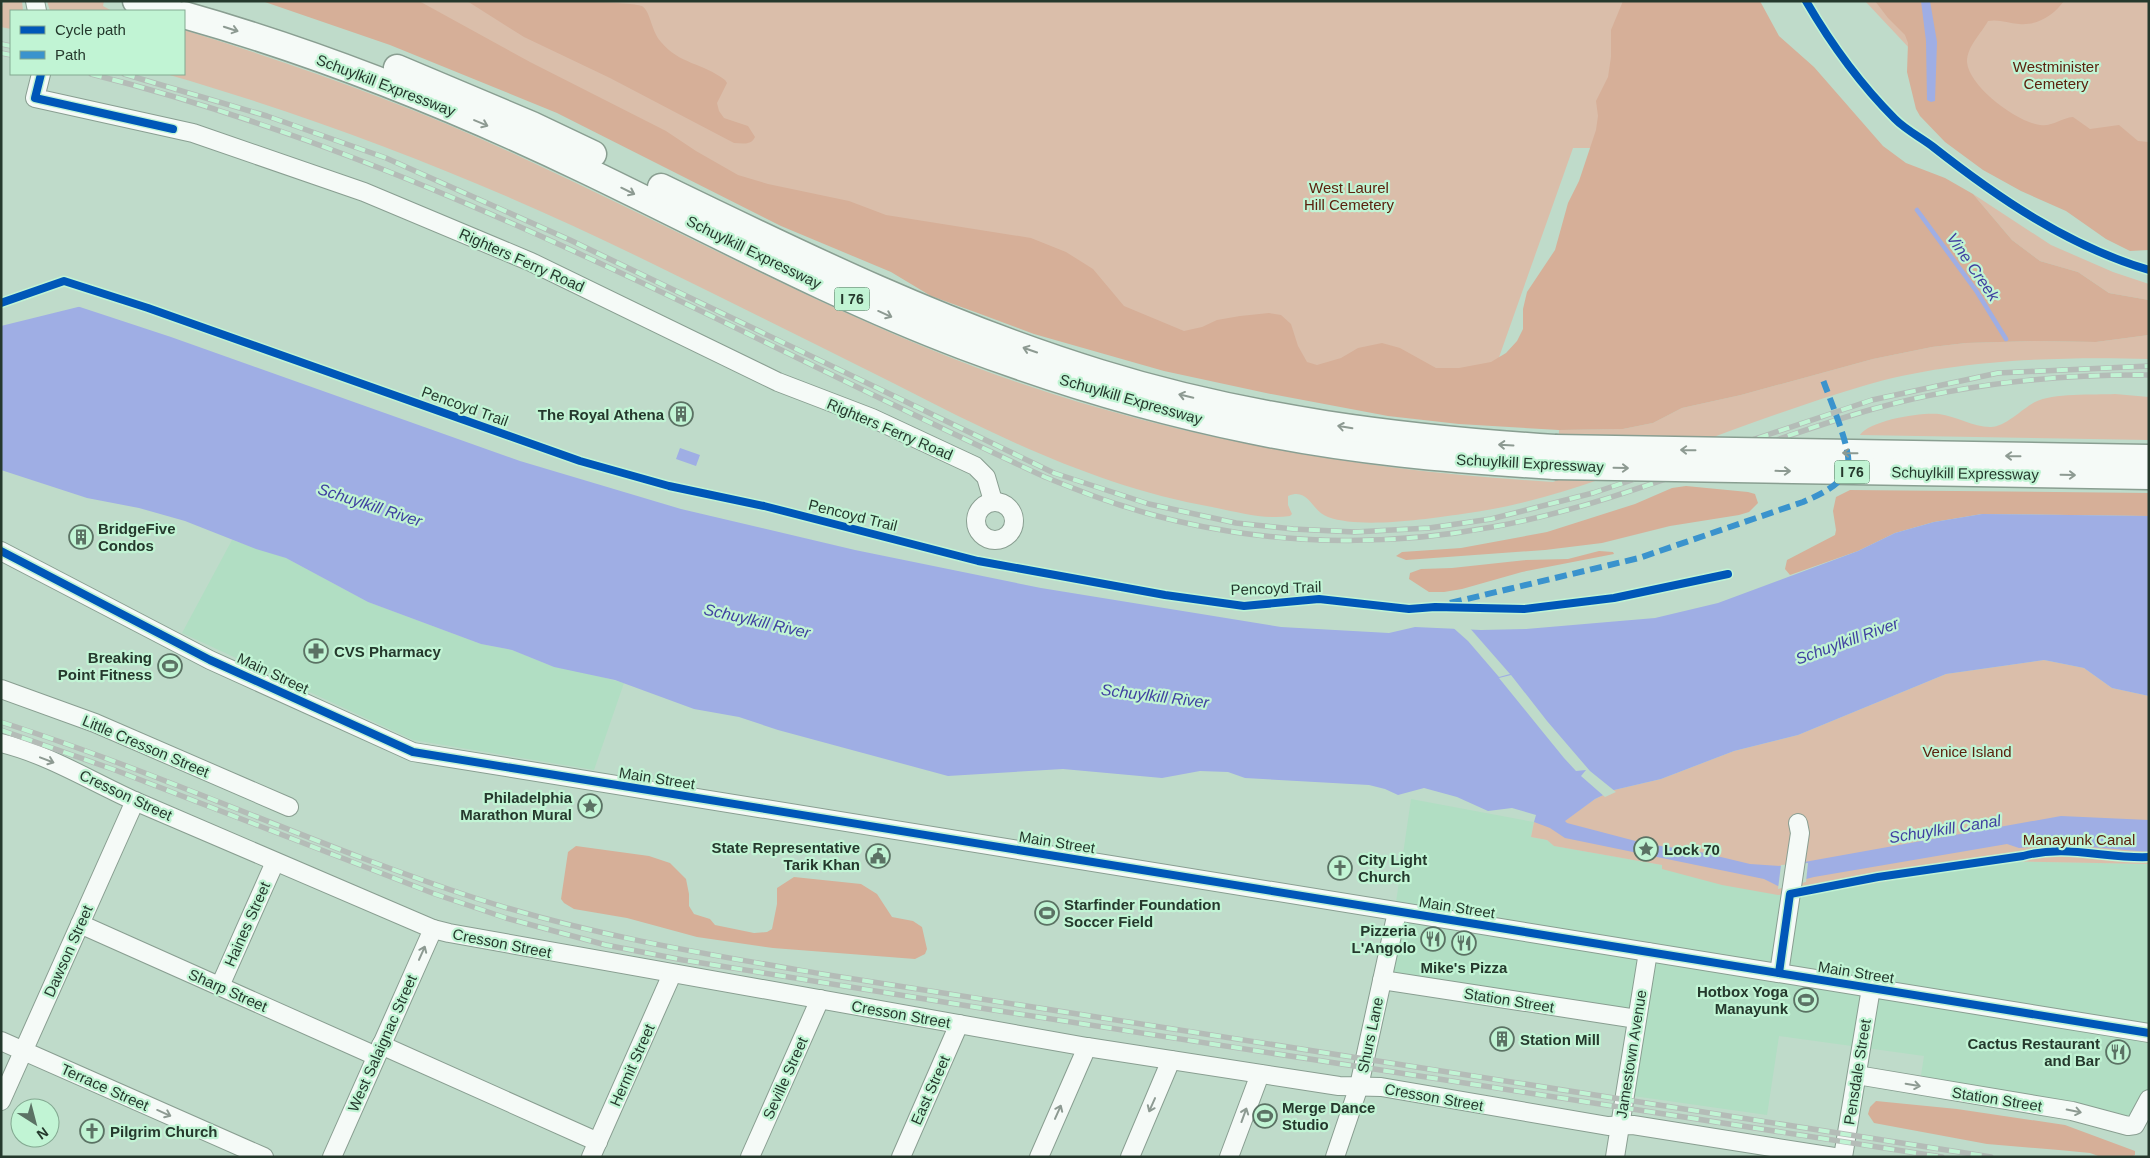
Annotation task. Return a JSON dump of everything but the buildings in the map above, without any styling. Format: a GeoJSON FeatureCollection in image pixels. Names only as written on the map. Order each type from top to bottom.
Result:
{"type":"FeatureCollection","features":[{"type":"Feature","properties":{"kind":"highway"},"geometry":{"type":"LineString","coordinates":[[136,1],[168,10]]}},
{"type":"Feature","properties":{"kind":"highway","name":"Schuylkill Expressway"},"geometry":{"type":"LineString","coordinates":[[202,1],[315,37],[459,92],[884,293],[1029,350],[1102,374],[1179,394],[1303,421],[1555,457],[2149,476]]}},
{"type":"Feature","properties":{"kind":"highway","name":"Schuylkill Expressway"},"geometry":{"type":"LineString","coordinates":[[185,15],[314,56],[446,108],[558,158],[889,316],[961,345],[1036,372],[1109,395],[1251,430],[1388,452],[1468,461],[1555,457],[2149,458]]}},
{"type":"Feature","properties":{"kind":"street","name":"Righters Ferry Road"},"geometry":{"type":"LineString","coordinates":[[41,75],[36,98],[193,133],[287,164],[402,207],[531,262],[778,382],[872,418],[975,466],[986,477],[994,501]]}},
{"type":"Feature","properties":{"kind":"street","name":"Main Street"},"geometry":{"type":"LineString","coordinates":[[1,551],[210,660],[414,752],[2149,1033]]}},
{"type":"Feature","properties":{"kind":"street","name":"Little Cresson Street"},"geometry":{"type":"LineString","coordinates":[[1,689],[95,723],[289,807]]}},
{"type":"Feature","properties":{"kind":"street","name":"Cresson Street"},"geometry":{"type":"LineString","coordinates":[[1,744],[60,765],[135,801],[433,929],[672,974],[1087,1047],[1339,1086],[1381,1088],[1608,1126],[1633,1125],[1834,1157]]}},
{"type":"Feature","properties":{"kind":"street","name":"Dawson Street"},"geometry":{"type":"LineString","coordinates":[[1,1101],[135,801]]}},
{"type":"Feature","properties":{"kind":"street"},"geometry":{"type":"LineString","coordinates":[[1779,973],[1800,833],[1798,823]]}},
{"type":"Feature","properties":{"kind":"street","name":"Haines Street"},"geometry":{"type":"LineString","coordinates":[[220,986],[274,862]]}},
{"type":"Feature","properties":{"kind":"street","name":"Shurs Lane"},"geometry":{"type":"LineString","coordinates":[[1335,1157],[1359,1086],[1397,912]]}},
{"type":"Feature","properties":{"kind":"street","name":"Sharp Street"},"geometry":{"type":"LineString","coordinates":[[80,924],[220,986],[379,1051],[595,1149]]}},
{"type":"Feature","properties":{"kind":"street","name":"West Salaignac Street"},"geometry":{"type":"LineString","coordinates":[[332,1157],[433,929]]}},
{"type":"Feature","properties":{"kind":"street","name":"Jamestown Avenue"},"geometry":{"type":"LineString","coordinates":[[1614,1157],[1648,952]]}},
{"type":"Feature","properties":{"kind":"street","name":"Hermit Street"},"geometry":{"type":"LineString","coordinates":[[595,1149],[672,974]]}},
{"type":"Feature","properties":{"kind":"street","name":"Station Street"},"geometry":{"type":"LineString","coordinates":[[1382,980],[1636,1019]]}},
{"type":"Feature","properties":{"kind":"street","name":"Pensdale Street"},"geometry":{"type":"LineString","coordinates":[[1843,1157],[1871,988]]}},
{"type":"Feature","properties":{"kind":"street","name":"Seville Street"},"geometry":{"type":"LineString","coordinates":[[750,1157],[820,999]]}},
{"type":"Feature","properties":{"kind":"street","name":"East Street"},"geometry":{"type":"LineString","coordinates":[[901,1157],[959,1024]]}},
{"type":"Feature","properties":{"kind":"street","name":"Terrace Street"},"geometry":{"type":"LineString","coordinates":[[1,1041],[264,1157]]}},
{"type":"Feature","properties":{"kind":"street"},"geometry":{"type":"LineString","coordinates":[[1039,1157],[1087,1047]]}},
{"type":"Feature","properties":{"kind":"street"},"geometry":{"type":"LineString","coordinates":[[1130,1157],[1171,1060]]}},
{"type":"Feature","properties":{"kind":"street"},"geometry":{"type":"LineString","coordinates":[[1229,1157],[1260,1074]]}},
{"type":"Feature","properties":{"kind":"street","name":"Station Street"},"geometry":{"type":"LineString","coordinates":[[1857,1075],[2072,1111],[2128,1126],[2136,1125],[2149,1098]]}},
{"type":"Feature","properties":{"kind":"shaded area"},"geometry":{"type":"Polygon","coordinates":[[[262,1],[419,1],[530,62],[666,131],[738,175],[768,184],[849,201],[886,215],[1031,238],[1066,252],[1093,269],[1124,306],[1184,331],[1202,327],[1217,320],[1269,313],[1281,315],[1291,324],[1298,346],[1307,362],[1317,365],[1341,358],[1358,348],[1382,343],[1400,348],[1436,368],[1459,368],[1491,362],[1506,353],[1517,341],[1523,329],[1523,309],[1527,292],[1555,250],[1568,203],[1579,181],[1596,130],[1598,116],[1596,101],[1608,77],[1611,57],[1611,30],[1623,1],[1760,1],[1779,36],[1814,67],[1883,146],[1906,163],[1945,178],[1973,194],[2012,240],[2040,261],[2078,272],[2109,293],[2149,300],[2149,335],[2096,342],[1966,343],[1932,347],[1873,359],[1741,395],[1682,408],[1653,423],[1623,429],[1559,430],[1459,424],[1388,416],[1164,371],[1034,334],[931,296],[891,272],[781,226],[557,113],[390,45],[262,1]]]}},
{"type":"Feature","properties":{"kind":"shaded area"},"geometry":{"type":"Polygon","coordinates":[[[467,1],[587,2],[642,6],[658,38],[668,49],[683,59],[717,74],[725,80],[727,83],[717,103],[719,111],[724,118],[748,126],[755,137],[749,143],[734,143],[610,78],[524,37],[467,1]]]}},
{"type":"Feature","properties":{"kind":"shaded area"},"geometry":{"type":"Polygon","coordinates":[[[1875,1],[2064,1],[2050,15],[2032,23],[2019,24],[1988,21],[1969,51],[1967,62],[1970,72],[1976,82],[1996,102],[2030,122],[2040,125],[2053,124],[2073,117],[2090,129],[2119,125],[2138,141],[2149,142],[2149,250],[2130,251],[2106,239],[2066,211],[2021,191],[1983,170],[1945,142],[1920,116],[1916,109],[1907,72],[1908,43],[1905,35],[1875,1]]]}},
{"type":"Feature","properties":{"kind":"shaded area"},"geometry":{"type":"Polygon","coordinates":[[[1686,486],[1748,492],[1755,494],[1758,503],[1749,512],[1739,515],[1670,526],[1602,543],[1545,550],[1406,560],[1396,556],[1402,552],[1461,548],[1547,532],[1635,504],[1672,488],[1686,486]]]}},
{"type":"Feature","properties":{"kind":"shaded area"},"geometry":{"type":"Polygon","coordinates":[[[1850,490],[2149,493],[2149,516],[1982,514],[1934,522],[1895,533],[1858,551],[1790,575],[1785,569],[1787,560],[1835,535],[1833,511],[1836,497],[1850,490]]]}},
{"type":"Feature","properties":{"kind":"shaded area"},"geometry":{"type":"Polygon","coordinates":[[[232,540],[286,558],[368,602],[481,644],[512,650],[554,667],[576,670],[624,683],[594,770],[413,740],[182,633],[232,540]]]}},
{"type":"Feature","properties":{"kind":"shaded area"},"geometry":{"type":"Polygon","coordinates":[[[1599,551],[1613,552],[1614,554],[1522,572],[1462,589],[1444,592],[1429,592],[1409,579],[1410,573],[1421,569],[1452,568],[1526,560],[1568,559],[1599,551]]]}},
{"type":"Feature","properties":{"kind":"shaded area"},"geometry":{"type":"Polygon","coordinates":[[[1411,799],[1534,822],[1531,837],[1547,840],[1554,846],[1662,865],[1838,890],[2000,861],[2149,864],[2149,1092],[2133,1123],[1920,1082],[1924,1056],[1779,1036],[1767,1115],[1626,1095],[1639,1020],[1385,978],[1411,799]]]}},
{"type":"Feature","properties":{"kind":"shaded area"},"geometry":{"type":"Polygon","coordinates":[[[576,846],[649,856],[670,863],[686,879],[689,906],[694,914],[710,919],[715,925],[754,933],[767,932],[772,929],[777,904],[777,888],[794,877],[861,884],[877,894],[892,917],[913,921],[922,927],[927,949],[925,954],[915,959],[773,948],[697,937],[627,918],[574,909],[561,899],[568,852],[576,846]]]}},
{"type":"Feature","properties":{"kind":"shaded area"},"geometry":{"type":"Polygon","coordinates":[[[1876,1101],[1957,1109],[2065,1125],[2135,1151],[2135,1155],[2131,1157],[2101,1157],[2090,1153],[1987,1144],[1874,1123],[1868,1114],[1870,1107],[1876,1101]]]}},
{"type":"Feature","properties":{"kind":"green space"},"geometry":{"type":"Polygon","coordinates":[[[4,1],[22,1],[23,10],[10,10],[10,29],[1,27],[1,9],[4,1]]]}},
{"type":"Feature","properties":{"kind":"green space"},"geometry":{"type":"Polygon","coordinates":[[[47,1],[104,1],[103,6],[110,10],[50,10],[47,1]]]}},
{"type":"Feature","properties":{"kind":"green space","name":"West Laurel Hill Cemetery"},"geometry":{"type":"Polygon","coordinates":[[[283,1],[1711,1],[1655,148],[1573,148],[1480,411],[1289,383],[525,98],[283,1]]]}},
{"type":"Feature","properties":{"kind":"green space","name":"Westminister Cemetery"},"geometry":{"type":"Polygon","coordinates":[[[1865,1],[2149,1],[2149,239],[2003,148],[1865,1]]]}},
{"type":"Feature","properties":{"kind":"green space"},"geometry":{"type":"Polygon","coordinates":[[[185,30],[357,88],[442,122],[581,185],[860,319],[975,367],[1045,392],[1116,413],[1188,431],[1333,459],[1406,469],[1553,482],[1558,480],[1559,430],[1623,429],[1653,423],[1682,408],[1741,395],[1873,359],[1932,347],[1966,343],[2096,342],[2149,335],[2149,359],[2042,359],[1967,365],[1896,377],[1794,408],[1573,488],[1519,504],[1491,509],[1394,522],[1342,521],[1322,514],[1305,497],[1295,494],[1288,496],[1288,505],[1292,514],[1290,516],[1251,515],[1170,498],[1129,487],[1049,458],[971,422],[649,262],[532,207],[351,135],[169,75],[185,75],[185,30]]]}},
{"type":"Feature","properties":{"kind":"green space"},"geometry":{"type":"Polygon","coordinates":[[[1973,194],[2051,245],[2113,272],[2149,284],[2149,300],[2109,293],[2078,272],[2040,261],[2012,240],[1973,194]]]}},
{"type":"Feature","properties":{"kind":"green space"},"geometry":{"type":"Polygon","coordinates":[[[2115,394],[2149,397],[2149,440],[1860,435],[1874,425],[1885,421],[1921,414],[1939,414],[1984,427],[1995,427],[2043,399],[2062,396],[2115,394]]]}},
{"type":"Feature","properties":{"kind":"green space","name":"Venice Island"},"geometry":{"type":"Polygon","coordinates":[[[2044,660],[2084,668],[2112,688],[2149,696],[2149,864],[2000,861],[1838,890],[1778,895],[1722,885],[1662,869],[1662,865],[1554,846],[1547,840],[1531,837],[1534,822],[1558,824],[1595,799],[1614,790],[1661,779],[1734,751],[1798,735],[1946,674],[2044,660]]]}},
{"type":"Feature","properties":{"kind":"water"},"geometry":{"type":"Polygon","coordinates":[[[1921,1],[1930,1],[1937,42],[1935,101],[1931,102],[1927,100],[1926,41],[1921,1]]]}},
{"type":"Feature","properties":{"kind":"water","name":"Schuylkill River"},"geometry":{"type":"Polygon","coordinates":[[[1,281],[171,337],[520,461],[681,509],[855,550],[1041,588],[1281,627],[1389,633],[1415,627],[1481,630],[1526,629],[1655,618],[1718,603],[1858,551],[1895,533],[1934,522],[1982,514],[2149,516],[2149,696],[2112,688],[2084,668],[2044,660],[1946,674],[1798,735],[1734,751],[1661,779],[1614,790],[1595,799],[1565,821],[1647,844],[1696,851],[1750,864],[1782,866],[2061,816],[2149,820],[2149,852],[2057,844],[2019,848],[2007,844],[1814,877],[1778,886],[1764,879],[1565,838],[1550,828],[1534,822],[1536,815],[1512,808],[1488,811],[1457,797],[1424,788],[1398,795],[1369,785],[1245,778],[1228,772],[1200,771],[1162,778],[1063,769],[948,776],[778,730],[739,717],[694,709],[615,680],[554,667],[512,650],[481,644],[368,602],[286,558],[256,549],[185,521],[139,508],[87,498],[1,470],[1,281]]]}},
{"type":"Feature","properties":{"kind":"water"},"geometry":{"type":"Polygon","coordinates":[[[680,448],[700,455],[696,466],[676,459],[680,448]]]}},
{"type":"Feature","properties":{"kind":"pier"},"geometry":{"type":"Polygon","coordinates":[[[2,279],[82,306],[1,326],[2,279]]]}},
{"type":"Feature","properties":{"kind":"pier"},"geometry":{"type":"Polygon","coordinates":[[[1450,625],[1468,626],[1510,674],[1499,677],[1468,641],[1450,625]]]}},
{"type":"Feature","properties":{"kind":"pier"},"geometry":{"type":"Polygon","coordinates":[[[1511,675],[1590,771],[1616,792],[1605,797],[1581,776],[1586,770],[1576,771],[1564,758],[1499,678],[1511,675]]]}},
{"type":"Feature","properties":{"kind":"pier"},"geometry":{"type":"Polygon","coordinates":[[[1808,863],[1806,882],[1778,889],[1781,865],[1808,863]]]}},
{"type":"Feature","properties":{"kind":"waterway","name":"Vine Creek"},"geometry":{"type":"LineString","coordinates":[[1917,210],[1977,292],[2006,339]]}},
{"type":"Feature","properties":{"kind":"railway"},"geometry":{"type":"LineString","coordinates":[[1,44],[10,46]]}},
{"type":"Feature","properties":{"kind":"railway"},"geometry":{"type":"LineString","coordinates":[[1,53],[10,55]]}},
{"type":"Feature","properties":{"kind":"railway"},"geometry":{"type":"LineString","coordinates":[[95,75],[216,109],[338,152],[458,200],[694,308],[1045,477],[1110,502],[1165,518],[1257,535],[1304,539],[1399,539],[1492,527],[1541,517],[1589,504],[1684,473],[1825,423],[1907,400],[2010,382],[2079,376],[2149,375]]}},
{"type":"Feature","properties":{"kind":"railway"},"geometry":{"type":"LineString","coordinates":[[127,75],[267,116],[386,158],[570,240],[1054,473],[1149,504],[1236,523],[1293,529],[1355,532],[1429,528],[1491,519],[1593,493],[1872,400],[1998,373],[2149,366]]}},
{"type":"Feature","properties":{"kind":"railway"},"geometry":{"type":"LineString","coordinates":[[1,722],[120,764],[415,878],[518,911],[604,933],[691,951],[822,974],[1991,1157]]}},
{"type":"Feature","properties":{"kind":"railway"},"geometry":{"type":"LineString","coordinates":[[1,730],[115,770],[435,894],[506,918],[606,945],[683,960],[987,1009],[1942,1157]]}},
{"type":"Feature","properties":{"kind":"marked path"},"geometry":{"type":"LineString","coordinates":[[1450,603],[1639,558],[1803,502],[1823,493],[1841,479],[1848,466],[1847,449],[1823,380]]}},
{"type":"Feature","properties":{"kind":"cycle path"},"geometry":{"type":"LineString","coordinates":[[1806,1],[1858,78],[1882,106],[1904,127],[2008,202],[2062,234],[2090,248],[2149,270]]}},
{"type":"Feature","properties":{"kind":"cycle path"},"geometry":{"type":"LineString","coordinates":[[41,75],[35,98],[173,129]]}},
{"type":"Feature","properties":{"kind":"cycle path","name":"Pencoyd Trail"},"geometry":{"type":"LineString","coordinates":[[1,303],[64,281],[148,308],[580,461],[669,486],[764,506],[978,561],[1165,595],[1244,606],[1319,599],[1409,609],[1435,607],[1524,609],[1614,598],[1728,574]]}},
{"type":"Feature","properties":{"kind":"cycle path"},"geometry":{"type":"LineString","coordinates":[[1,551],[210,660],[413,752],[2149,1033]]}},
{"type":"Feature","properties":{"kind":"cycle path"},"geometry":{"type":"LineString","coordinates":[[1779,973],[1790,894],[1878,877],[2055,851],[2149,857]]}},
{"type":"Feature","properties":{"kind":"place","name":"The Royal Athena"},"geometry":{"type":"Point","coordinates":[681,414]}},
{"type":"Feature","properties":{"kind":"place","name":"BridgeFive Condos"},"geometry":{"type":"Point","coordinates":[81,537]}},
{"type":"Feature","properties":{"kind":"place","name":"CVS Pharmacy"},"geometry":{"type":"Point","coordinates":[316,651]}},
{"type":"Feature","properties":{"kind":"place","name":"Breaking Point Fitness"},"geometry":{"type":"Point","coordinates":[170,666]}},
{"type":"Feature","properties":{"kind":"place","name":"Philadelphia Marathon Mural"},"geometry":{"type":"Point","coordinates":[590,806]}},
{"type":"Feature","properties":{"kind":"place","name":"Lock 70"},"geometry":{"type":"Point","coordinates":[1646,849]}},
{"type":"Feature","properties":{"kind":"place","name":"State Representative Tarik Khan"},"geometry":{"type":"Point","coordinates":[878,856]}},
{"type":"Feature","properties":{"kind":"place","name":"City Light Church"},"geometry":{"type":"Point","coordinates":[1340,868]}},
{"type":"Feature","properties":{"kind":"place","name":"Starfinder Foundation Soccer Field"},"geometry":{"type":"Point","coordinates":[1047,913]}},
{"type":"Feature","properties":{"kind":"place","name":"Pizzeria L'Angolo"},"geometry":{"type":"Point","coordinates":[1433,939]}},
{"type":"Feature","properties":{"kind":"place","name":"Mike's Pizza"},"geometry":{"type":"Point","coordinates":[1464,943]}},
{"type":"Feature","properties":{"kind":"place","name":"Hotbox Yoga Manayunk"},"geometry":{"type":"Point","coordinates":[1806,1000]}},
{"type":"Feature","properties":{"kind":"place","name":"Station Mill"},"geometry":{"type":"Point","coordinates":[1502,1039]}},
{"type":"Feature","properties":{"kind":"place","name":"Cactus Restaurant and Bar"},"geometry":{"type":"Point","coordinates":[2118,1052]}},
{"type":"Feature","properties":{"kind":"place","name":"Merge Dance Studio"},"geometry":{"type":"Point","coordinates":[1265,1116]}},
{"type":"Feature","properties":{"kind":"place","name":"Pilgrim Church"},"geometry":{"type":"Point","coordinates":[92,1131]}},
{"type":"Feature","properties":{"kind":"water label","name":"Schuylkill Canal"},"geometry":{"type":"Point","coordinates":[1945,829]}},
{"type":"Feature","properties":{"kind":"park label","name":"Manayunk Canal"},"geometry":{"type":"Point","coordinates":[2079,839]}}]}
